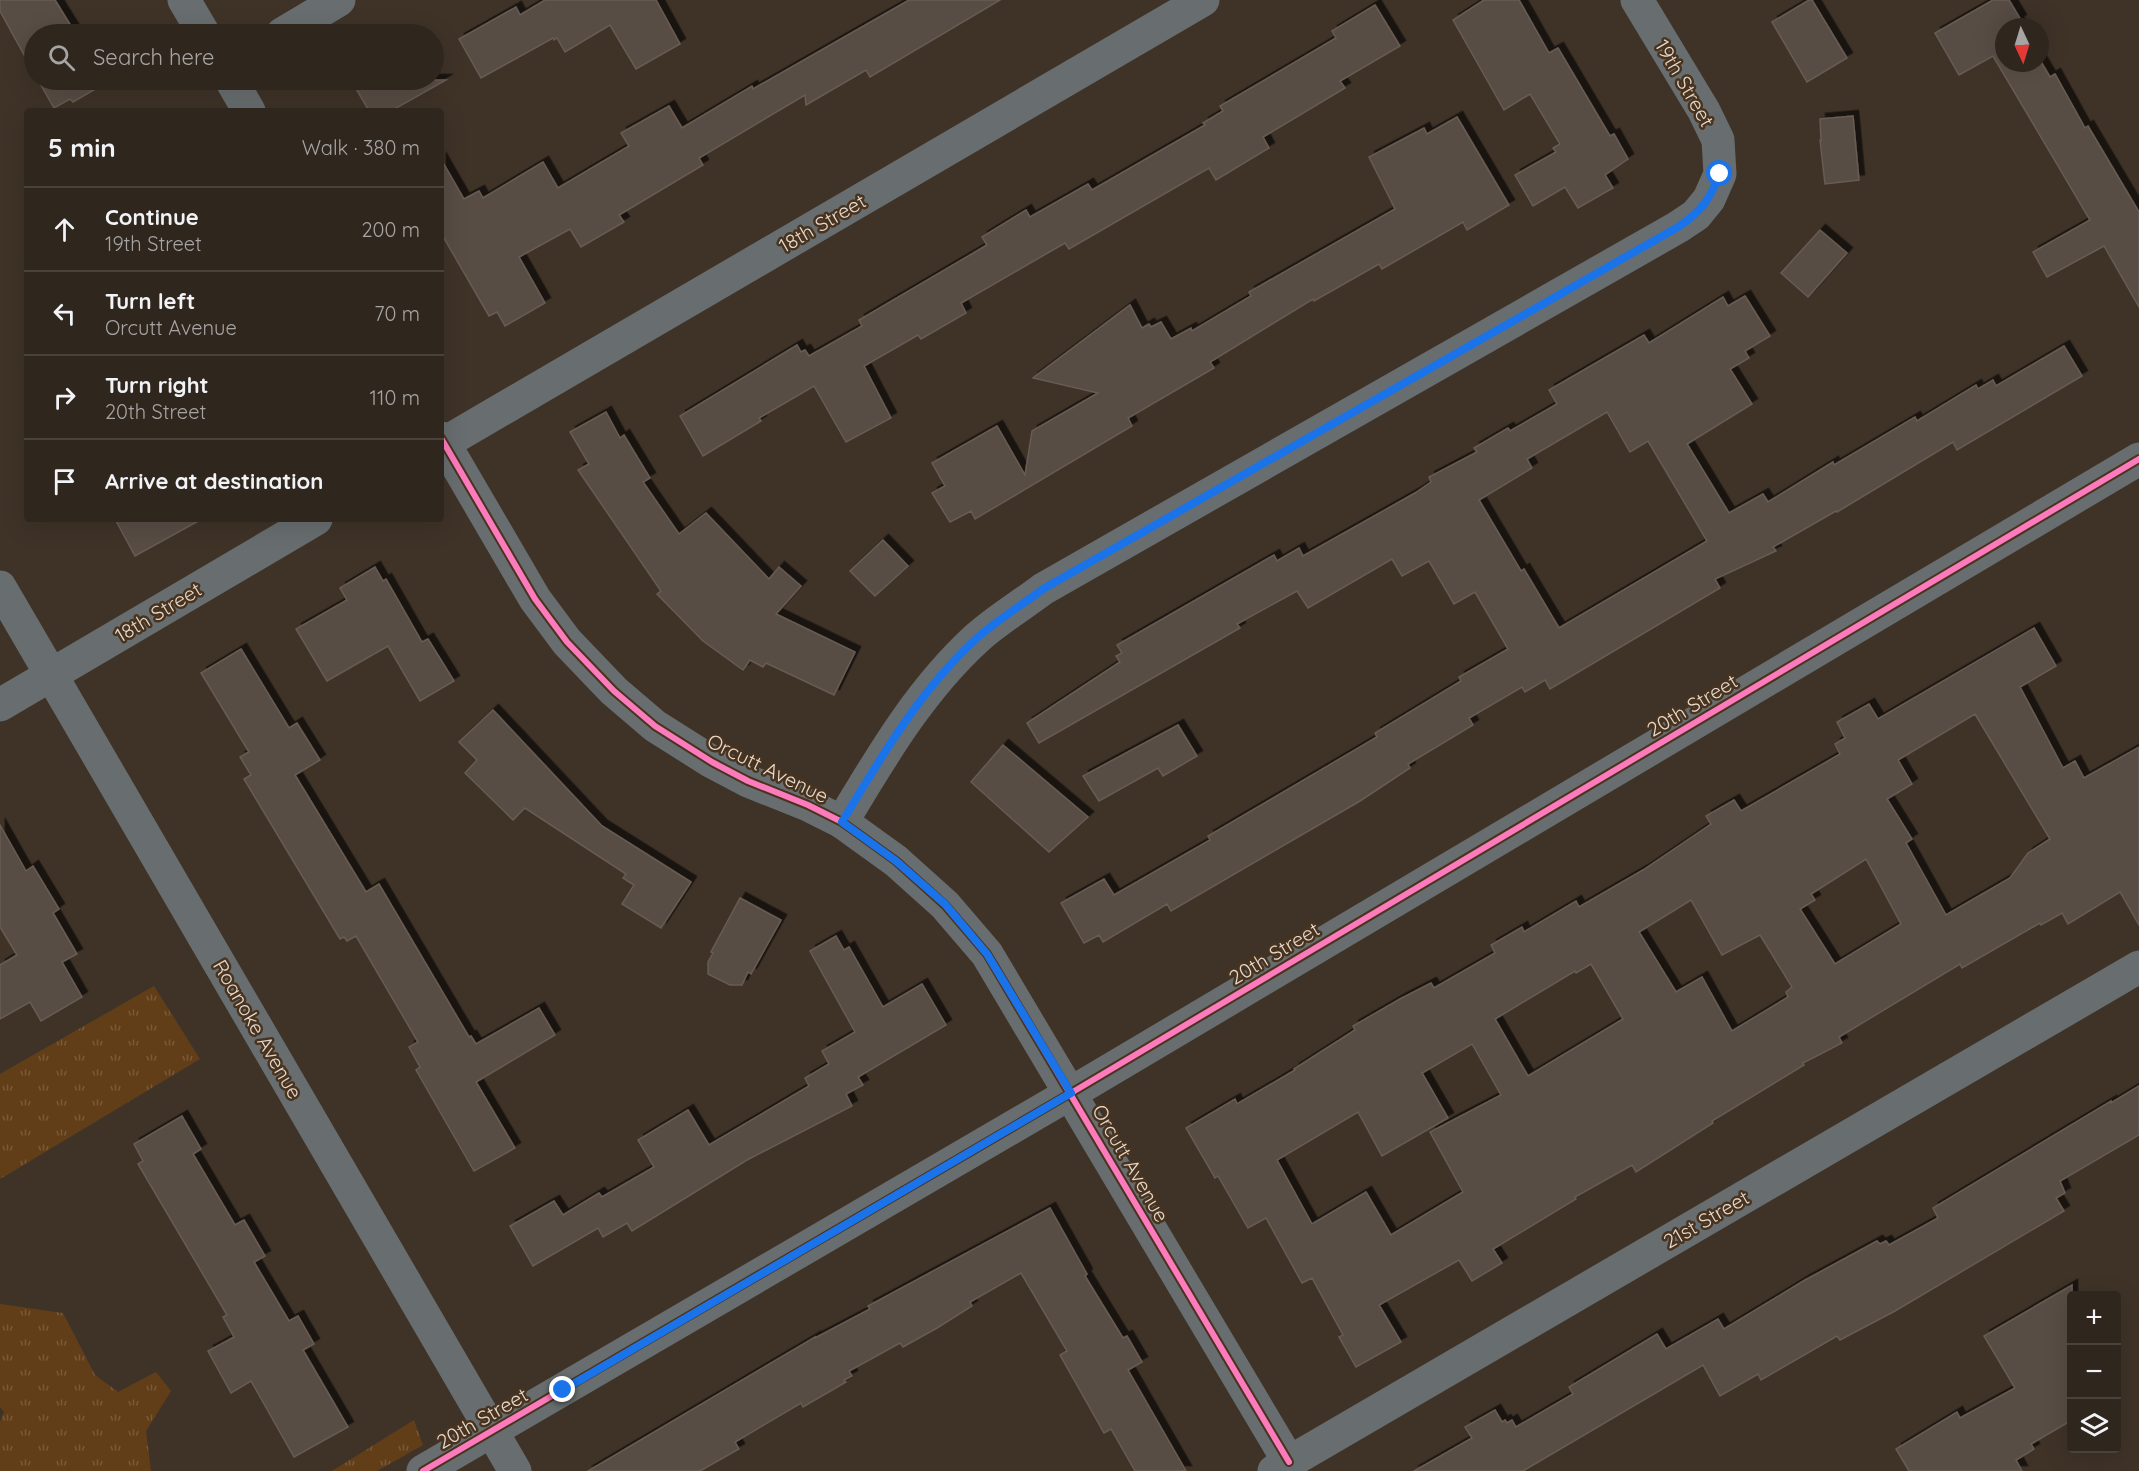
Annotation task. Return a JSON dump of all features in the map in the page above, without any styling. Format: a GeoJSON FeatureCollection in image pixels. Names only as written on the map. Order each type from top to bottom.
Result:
{"type":"FeatureCollection","features":[{"type":"Feature","properties":{"kind":"street"},"geometry":{"type":"LineString","coordinates":[[184,0],[198,24]]}},
{"type":"Feature","properties":{"kind":"street"},"geometry":{"type":"LineString","coordinates":[[299,24],[339,0]]}},
{"type":"Feature","properties":{"kind":"street","name":"18th Street"},"geometry":{"type":"LineString","coordinates":[[444,441],[1203,0]]}},
{"type":"Feature","properties":{"kind":"street","name":"19th Street"},"geometry":{"type":"LineString","coordinates":[[842,822],[898,730],[936,682],[977,638],[1043,589],[1696,215],[1709,199],[1720,174],[1718,140],[1704,111],[1637,0]]}},
{"type":"Feature","properties":{"kind":"street"},"geometry":{"type":"LineString","coordinates":[[237,90],[247,108]]}},
{"type":"Feature","properties":{"kind":"street","name":"Orcutt Avenue"},"geometry":{"type":"LineString","coordinates":[[444,445],[535,599],[567,642],[614,691],[655,726],[712,762],[748,782],[842,822],[896,861],[937,897],[987,954],[1071,1093],[1281,1467]]}},
{"type":"Feature","properties":{"kind":"street","name":"20th Street"},"geometry":{"type":"LineString","coordinates":[[423,1471],[1071,1093],[2139,459]]}},
{"type":"Feature","properties":{"kind":"street","name":"18th Street"},"geometry":{"type":"LineString","coordinates":[[0,705],[311,522]]}},
{"type":"Feature","properties":{"kind":"street","name":"Roanoke Avenue"},"geometry":{"type":"LineString","coordinates":[[0,587],[515,1471]]}},
{"type":"Feature","properties":{"kind":"street","name":"21st Street"},"geometry":{"type":"LineString","coordinates":[[1281,1467],[2139,967]]}},
{"type":"Feature","properties":{"kind":"green space"},"geometry":{"type":"Polygon","coordinates":[[[154,986],[200,1059],[0,1179],[0,1074],[154,986]]]}},
{"type":"Feature","properties":{"kind":"green space"},"geometry":{"type":"Polygon","coordinates":[[[0,1304],[63,1313],[95,1375],[118,1392],[156,1372],[171,1391],[146,1431],[151,1471],[0,1471],[0,1422],[4,1412],[0,1407],[0,1304]]]}},
{"type":"Feature","properties":{"kind":"green space"},"geometry":{"type":"Polygon","coordinates":[[[414,1420],[423,1445],[377,1471],[332,1471],[414,1420]]]}},
{"type":"Feature","properties":{"kind":"building"},"geometry":{"type":"Polygon","coordinates":[[[0,0],[55,0],[70,24],[24,24],[24,55],[0,11],[0,0]]]}},
{"type":"Feature","properties":{"kind":"building"},"geometry":{"type":"Polygon","coordinates":[[[545,0],[656,0],[680,44],[636,69],[610,25],[565,52],[557,38],[554,40],[553,38],[481,78],[459,39],[516,7],[520,15],[545,0]]]}},
{"type":"Feature","properties":{"kind":"building"},"geometry":{"type":"Polygon","coordinates":[[[909,0],[1000,0],[870,77],[866,70],[806,105],[805,95],[699,158],[703,165],[619,215],[624,222],[581,247],[570,229],[519,257],[545,303],[505,326],[497,312],[489,316],[444,238],[444,164],[464,199],[479,191],[483,198],[543,162],[558,188],[629,146],[621,133],[669,106],[682,128],[752,86],[753,89],[909,0]]]}},
{"type":"Feature","properties":{"kind":"building"},"geometry":{"type":"Polygon","coordinates":[[[1484,0],[1519,0],[1549,53],[1558,48],[1610,136],[1614,134],[1628,159],[1605,175],[1613,188],[1578,208],[1565,187],[1533,206],[1515,175],[1556,152],[1553,148],[1560,144],[1530,94],[1504,110],[1453,20],[1484,0]]]}},
{"type":"Feature","properties":{"kind":"building"},"geometry":{"type":"Polygon","coordinates":[[[1812,0],[1847,58],[1807,82],[1772,22],[1812,0]]]}},
{"type":"Feature","properties":{"kind":"building"},"geometry":{"type":"Polygon","coordinates":[[[1993,0],[2009,0],[2020,18],[1995,18],[1995,59],[1993,56],[1959,75],[1935,33],[1993,0]]]}},
{"type":"Feature","properties":{"kind":"building"},"geometry":{"type":"Polygon","coordinates":[[[1375,5],[1400,46],[1340,81],[1345,88],[1263,137],[1269,148],[1216,180],[1209,168],[1069,249],[1065,243],[961,303],[966,313],[921,339],[918,335],[864,366],[891,418],[846,442],[814,386],[759,418],[761,421],[703,456],[680,416],[797,345],[801,352],[805,350],[809,356],[862,326],[859,320],[987,245],[982,237],[1026,210],[1030,217],[1088,184],[1092,190],[1205,125],[1203,123],[1223,111],[1220,106],[1336,38],[1332,31],[1375,5]]]}},
{"type":"Feature","properties":{"kind":"building"},"geometry":{"type":"Polygon","coordinates":[[[2002,72],[2047,72],[2050,77],[2055,74],[2085,128],[2088,126],[2139,212],[2139,307],[2104,246],[2047,277],[2033,252],[2090,220],[2002,72]]]}},
{"type":"Feature","properties":{"kind":"building"},"geometry":{"type":"Polygon","coordinates":[[[44,90],[94,90],[73,102],[70,99],[54,108],[44,90]]]}},
{"type":"Feature","properties":{"kind":"building"},"geometry":{"type":"Polygon","coordinates":[[[357,90],[428,90],[396,108],[367,108],[357,90]]]}},
{"type":"Feature","properties":{"kind":"building"},"geometry":{"type":"Polygon","coordinates":[[[1853,116],[1859,180],[1825,184],[1820,119],[1853,116]]]}},
{"type":"Feature","properties":{"kind":"building"},"geometry":{"type":"Polygon","coordinates":[[[1457,117],[1509,205],[1467,230],[1463,222],[1382,269],[1379,264],[1314,301],[1313,299],[1210,362],[1214,368],[1128,418],[1132,426],[975,519],[971,511],[950,522],[932,493],[945,486],[932,463],[997,426],[1025,475],[1032,431],[1098,393],[1033,378],[1130,305],[1142,328],[1161,322],[1171,339],[1191,328],[1192,331],[1251,296],[1249,292],[1395,209],[1369,157],[1424,128],[1427,134],[1457,117]]]}},
{"type":"Feature","properties":{"kind":"building"},"geometry":{"type":"Polygon","coordinates":[[[1820,230],[1847,253],[1808,297],[1781,273],[1820,230]]]}},
{"type":"Feature","properties":{"kind":"building"},"geometry":{"type":"Polygon","coordinates":[[[1745,296],[1770,336],[1745,351],[1749,358],[1730,369],[1752,404],[1687,444],[1729,513],[1763,494],[1768,502],[1833,462],[1834,465],[1915,417],[1917,421],[1976,385],[1978,389],[1993,380],[1996,386],[2064,346],[2082,376],[1957,450],[1953,442],[1837,512],[1773,547],[1776,551],[1715,579],[1720,588],[1550,689],[1545,680],[1525,692],[1522,687],[1469,718],[1473,725],[1408,764],[1410,768],[1360,801],[1171,911],[1167,904],[1103,942],[1099,935],[1084,943],[1061,903],[1104,879],[1114,895],[1210,840],[1208,836],[1377,737],[1375,733],[1461,681],[1459,677],[1508,649],[1475,592],[1454,604],[1429,561],[1402,576],[1392,559],[1308,608],[1297,591],[1237,624],[1240,628],[1039,743],[1027,723],[1120,662],[1116,656],[1122,653],[1117,645],[1274,555],[1277,561],[1299,548],[1303,556],[1415,493],[1431,482],[1429,477],[1477,452],[1474,448],[1508,428],[1510,431],[1557,404],[1549,390],[1644,335],[1649,343],[1723,297],[1728,306],[1745,296]],[[1607,412],[1527,459],[1532,468],[1479,500],[1521,571],[1524,569],[1559,628],[1707,541],[1648,441],[1630,452],[1607,412]]]}},
{"type":"Feature","properties":{"kind":"building"},"geometry":{"type":"Polygon","coordinates":[[[606,412],[620,438],[624,435],[650,478],[643,482],[679,534],[706,513],[769,579],[779,567],[801,586],[776,614],[855,652],[834,695],[766,663],[763,667],[750,660],[743,670],[703,641],[657,594],[661,591],[578,470],[589,464],[570,432],[606,412]]]}},
{"type":"Feature","properties":{"kind":"building"},"geometry":{"type":"Polygon","coordinates":[[[117,522],[197,522],[135,556],[117,522]]]}},
{"type":"Feature","properties":{"kind":"building"},"geometry":{"type":"Polygon","coordinates":[[[883,540],[908,566],[875,596],[850,571],[883,540]]]}},
{"type":"Feature","properties":{"kind":"building"},"geometry":{"type":"Polygon","coordinates":[[[375,567],[383,581],[386,579],[422,642],[428,639],[454,681],[420,701],[388,646],[327,681],[296,629],[347,600],[340,588],[375,567]]]}},
{"type":"Feature","properties":{"kind":"building"},"geometry":{"type":"Polygon","coordinates":[[[2034,628],[2056,666],[2020,687],[2063,768],[2075,761],[2084,778],[2139,747],[2139,925],[2120,892],[2068,924],[2062,913],[2041,925],[2040,923],[1962,968],[1960,964],[1839,1037],[1842,1043],[1803,1063],[1804,1065],[1712,1121],[1713,1123],[1636,1172],[1632,1165],[1575,1197],[1576,1199],[1493,1249],[1502,1263],[1472,1281],[1459,1260],[1379,1305],[1401,1342],[1356,1367],[1339,1337],[1343,1335],[1312,1278],[1302,1283],[1266,1218],[1248,1228],[1218,1176],[1215,1178],[1186,1128],[1235,1099],[1237,1104],[1295,1070],[1355,1030],[1353,1026],[1400,999],[1431,983],[1434,988],[1495,953],[1491,945],[1522,927],[1524,932],[1576,901],[1579,907],[1643,870],[1711,824],[1706,816],[1734,800],[1741,811],[1840,754],[1835,744],[1845,738],[1837,722],[1869,704],[1878,719],[2034,628]],[[1975,714],[1898,760],[1912,784],[1887,799],[1912,839],[1906,843],[1946,915],[2010,878],[2028,853],[2050,839],[1975,714]],[[1866,859],[1811,894],[1815,900],[1800,909],[1835,964],[1901,924],[1866,859]],[[1691,900],[1639,932],[1676,992],[1702,977],[1732,1031],[1788,997],[1786,992],[1792,987],[1760,935],[1722,955],[1691,900]],[[1591,964],[1576,973],[1575,971],[1495,1019],[1528,1076],[1623,1019],[1591,964]],[[1472,1044],[1422,1073],[1448,1118],[1382,1156],[1358,1112],[1277,1160],[1312,1224],[1366,1192],[1391,1235],[1463,1192],[1430,1132],[1501,1095],[1472,1044]]]}},
{"type":"Feature","properties":{"kind":"building"},"geometry":{"type":"Polygon","coordinates":[[[241,649],[289,728],[297,723],[320,760],[295,775],[366,892],[379,884],[469,1037],[471,1036],[476,1044],[539,1008],[555,1035],[476,1082],[515,1148],[474,1171],[416,1070],[420,1067],[409,1047],[418,1042],[356,936],[347,941],[344,937],[340,939],[244,779],[251,775],[240,757],[249,752],[201,673],[241,649]]]}},
{"type":"Feature","properties":{"kind":"building"},"geometry":{"type":"Polygon","coordinates":[[[493,710],[602,826],[691,882],[661,928],[622,904],[634,885],[623,878],[626,874],[525,808],[513,820],[465,773],[477,760],[459,742],[493,710]]]}},
{"type":"Feature","properties":{"kind":"building"},"geometry":{"type":"Polygon","coordinates":[[[1178,725],[1197,756],[1163,776],[1158,768],[1099,801],[1083,776],[1178,725]]]}},
{"type":"Feature","properties":{"kind":"building"},"geometry":{"type":"Polygon","coordinates":[[[1003,745],[1088,817],[1049,852],[971,782],[1003,745]]]}},
{"type":"Feature","properties":{"kind":"building"},"geometry":{"type":"Polygon","coordinates":[[[0,825],[26,871],[33,866],[59,909],[53,913],[77,954],[62,962],[82,997],[41,1021],[30,1002],[0,1019],[0,965],[17,955],[0,927],[0,825]]]}},
{"type":"Feature","properties":{"kind":"building"},"geometry":{"type":"Polygon","coordinates":[[[740,898],[781,920],[751,974],[748,972],[742,985],[730,985],[708,974],[708,962],[740,898]]]}},
{"type":"Feature","properties":{"kind":"building"},"geometry":{"type":"Polygon","coordinates":[[[836,936],[844,950],[849,947],[883,1007],[922,984],[946,1025],[858,1077],[863,1085],[846,1094],[852,1106],[747,1160],[632,1231],[627,1223],[603,1237],[598,1228],[533,1266],[510,1226],[554,1201],[563,1215],[599,1193],[602,1197],[654,1167],[638,1140],[688,1110],[709,1145],[809,1086],[805,1078],[829,1064],[822,1051],[855,1032],[810,951],[836,936]]]}},
{"type":"Feature","properties":{"kind":"building"},"geometry":{"type":"Polygon","coordinates":[[[2139,1086],[2139,1135],[2060,1181],[2065,1193],[2056,1198],[2064,1211],[1895,1311],[1840,1340],[1837,1336],[1761,1380],[1758,1374],[1720,1396],[1703,1365],[1523,1471],[1414,1471],[1472,1438],[1465,1427],[1495,1410],[1502,1422],[1505,1420],[1507,1423],[1512,1420],[1516,1427],[1573,1394],[1569,1387],[1657,1334],[1666,1349],[1718,1319],[1724,1329],[1805,1280],[1877,1241],[1880,1244],[1886,1241],[1889,1245],[1938,1218],[1933,1208],[2139,1086]]]}},
{"type":"Feature","properties":{"kind":"building"},"geometry":{"type":"Polygon","coordinates":[[[182,1116],[201,1149],[193,1154],[235,1225],[244,1220],[265,1256],[254,1262],[289,1321],[298,1316],[314,1344],[303,1350],[348,1427],[294,1457],[251,1381],[231,1393],[208,1351],[234,1337],[223,1317],[227,1315],[138,1164],[143,1161],[134,1144],[182,1116]]]}},
{"type":"Feature","properties":{"kind":"building"},"geometry":{"type":"Polygon","coordinates":[[[1050,1208],[1087,1274],[1085,1276],[1123,1338],[1127,1336],[1142,1362],[1128,1370],[1186,1471],[1135,1471],[1111,1429],[1104,1433],[1060,1355],[1067,1351],[1021,1273],[970,1302],[972,1306],[937,1328],[903,1347],[900,1343],[849,1371],[852,1376],[844,1380],[846,1382],[803,1407],[801,1403],[735,1442],[739,1449],[700,1471],[588,1471],[815,1337],[870,1309],[868,1306],[1050,1208]]]}},
{"type":"Feature","properties":{"kind":"building"},"geometry":{"type":"Polygon","coordinates":[[[2072,1285],[2072,1291],[2067,1291],[2067,1423],[2031,1444],[2034,1449],[2016,1460],[2022,1471],[1909,1471],[1896,1449],[1957,1412],[1960,1418],[2015,1388],[1984,1336],[2072,1285]]]}},
{"type":"Feature","properties":{"kind":"cycle path"},"geometry":{"type":"LineString","coordinates":[[444,443],[535,599],[567,642],[614,691],[655,726],[712,762],[748,781],[808,805],[842,822],[896,861],[945,905],[987,954],[1289,1462]]}},
{"type":"Feature","properties":{"kind":"cycle path"},"geometry":{"type":"LineString","coordinates":[[423,1471],[1071,1093],[2139,459]]}},
{"type":"Feature","properties":{"kind":"route"},"geometry":{"type":"LineString","coordinates":[[563,1390],[1071,1093],[987,954],[945,904],[896,861],[842,822],[898,730],[936,682],[977,638],[1043,589],[1678,227],[1696,215],[1709,199],[1720,174]]}}]}
